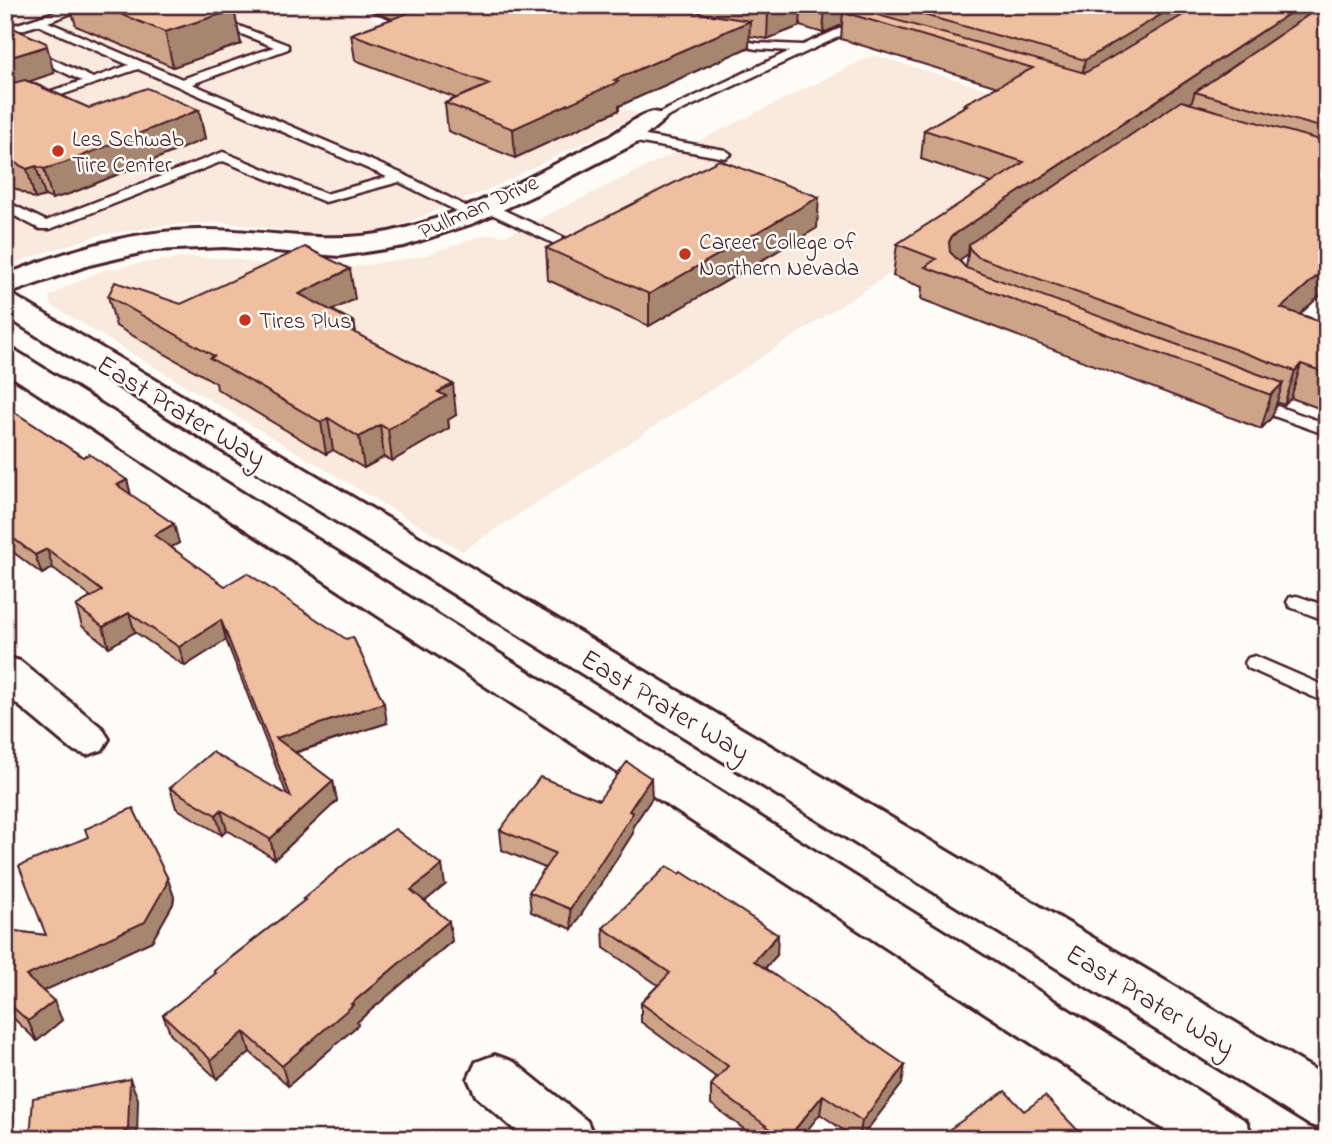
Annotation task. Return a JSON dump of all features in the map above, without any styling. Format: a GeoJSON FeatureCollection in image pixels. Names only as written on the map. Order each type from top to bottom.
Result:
{"type":"FeatureCollection","features":[{"type":"Feature","properties":{"kind":"main road","name":"Pullman Drive"},"geometry":{"type":"LineString","coordinates":[[5,286],[69,260],[135,243],[207,237],[302,248],[357,246],[424,232],[479,209],[629,136],[653,119]]}},
{"type":"Feature","properties":{"kind":"main road","name":"East Prater Way"},"geometry":{"type":"LineString","coordinates":[[5,303],[1327,1106]]}},
{"type":"Feature","properties":{"kind":"main road","name":"East Prater Way"},"geometry":{"type":"LineString","coordinates":[[5,358],[1226,1139]]}},
{"type":"Feature","properties":{"kind":"main road"},"geometry":{"type":"LineString","coordinates":[[5,671],[87,739]]}},
{"type":"Feature","properties":{"kind":"main road"},"geometry":{"type":"LineString","coordinates":[[495,1079],[567,1139]]}},
{"type":"Feature","properties":{"kind":"lane"},"geometry":{"type":"LineString","coordinates":[[175,5],[284,47],[183,83]]}},
{"type":"Feature","properties":{"kind":"lane"},"geometry":{"type":"LineString","coordinates":[[5,32],[83,6]]}},
{"type":"Feature","properties":{"kind":"lane"},"geometry":{"type":"LineString","coordinates":[[38,21],[400,178],[560,241]]}},
{"type":"Feature","properties":{"kind":"lane","name":"Pullman Drive"},"geometry":{"type":"LineString","coordinates":[[653,119],[850,27],[876,34]]}},
{"type":"Feature","properties":{"kind":"lane"},"geometry":{"type":"LineString","coordinates":[[712,36],[756,46],[803,48]]}},
{"type":"Feature","properties":{"kind":"lane"},"geometry":{"type":"LineString","coordinates":[[5,40],[92,82]]}},
{"type":"Feature","properties":{"kind":"lane"},"geometry":{"type":"LineString","coordinates":[[5,110],[138,65]]}},
{"type":"Feature","properties":{"kind":"lane"},"geometry":{"type":"LineString","coordinates":[[629,136],[725,154]]}},
{"type":"Feature","properties":{"kind":"lane"},"geometry":{"type":"LineString","coordinates":[[5,205],[45,226],[223,156],[325,198],[400,178]]}},
{"type":"Feature","properties":{"kind":"lane"},"geometry":{"type":"LineString","coordinates":[[1238,396],[1327,430]]}},
{"type":"Feature","properties":{"kind":"lane"},"geometry":{"type":"LineString","coordinates":[[1297,602],[1327,614]]}},
{"type":"Feature","properties":{"kind":"lane"},"geometry":{"type":"LineString","coordinates":[[1255,663],[1327,696]]}},
{"type":"Feature","properties":{"kind":"shaded area"},"geometry":{"type":"Polygon","coordinates":[[[5,5],[335,5],[638,114],[485,191],[396,227],[355,234],[311,234],[221,222],[162,226],[99,235],[5,266],[5,5]]]}},
{"type":"Feature","properties":{"kind":"shaded area"},"geometry":{"type":"Polygon","coordinates":[[[874,55],[1115,128],[462,551],[51,305],[49,297],[65,287],[101,271],[142,263],[191,257],[235,259],[278,267],[327,271],[423,256],[492,234],[505,236],[874,55]]]}},
{"type":"Feature","properties":{"kind":"building"},"geometry":{"type":"Polygon","coordinates":[[[98,5],[222,5],[234,10],[165,32],[98,5]]]}},
{"type":"Feature","properties":{"kind":"building"},"geometry":{"type":"Polygon","coordinates":[[[424,5],[672,5],[750,21],[614,80],[618,82],[513,129],[445,103],[490,84],[351,34],[427,6],[424,5]]]}},
{"type":"Feature","properties":{"kind":"building"},"geometry":{"type":"Polygon","coordinates":[[[720,5],[788,5],[768,13],[720,5]]]}},
{"type":"Feature","properties":{"kind":"building"},"geometry":{"type":"Polygon","coordinates":[[[888,5],[1177,5],[1085,60],[888,5]]]}},
{"type":"Feature","properties":{"kind":"building"},"geometry":{"type":"Polygon","coordinates":[[[1200,5],[1302,5],[952,236],[949,242],[950,252],[966,268],[1283,383],[1271,395],[925,267],[936,259],[897,244],[1024,162],[924,130],[967,105],[964,104],[1033,68],[843,12],[853,8],[1085,73],[1200,5]]]}},
{"type":"Feature","properties":{"kind":"building"},"geometry":{"type":"Polygon","coordinates":[[[1323,5],[1327,5],[1327,129],[1195,92],[1323,5]]]}},
{"type":"Feature","properties":{"kind":"building"},"geometry":{"type":"Polygon","coordinates":[[[11,27],[46,43],[47,46],[5,59],[5,29],[11,27]]]}},
{"type":"Feature","properties":{"kind":"building"},"geometry":{"type":"Polygon","coordinates":[[[25,80],[89,108],[147,88],[199,110],[64,163],[44,169],[36,166],[27,169],[5,158],[5,138],[8,137],[5,136],[5,85],[25,80]]]}},
{"type":"Feature","properties":{"kind":"building"},"geometry":{"type":"Polygon","coordinates":[[[1181,101],[1327,142],[1327,267],[1281,308],[1327,324],[1327,373],[1301,364],[1295,371],[978,257],[969,248],[969,244],[1181,101]]]}},
{"type":"Feature","properties":{"kind":"building"},"geometry":{"type":"Polygon","coordinates":[[[719,160],[819,197],[649,294],[546,248],[719,160]]]}},
{"type":"Feature","properties":{"kind":"building"},"geometry":{"type":"Polygon","coordinates":[[[305,247],[350,269],[299,294],[354,322],[344,327],[453,384],[438,392],[446,396],[388,429],[380,425],[359,437],[328,418],[321,422],[210,358],[214,356],[108,296],[115,282],[181,304],[305,247]]]}},
{"type":"Feature","properties":{"kind":"building"},"geometry":{"type":"Polygon","coordinates":[[[5,406],[83,457],[89,454],[127,480],[117,485],[174,524],[154,535],[225,586],[247,573],[346,639],[353,637],[384,703],[276,738],[333,781],[270,839],[221,810],[216,815],[170,788],[212,752],[291,797],[221,620],[179,647],[129,613],[103,627],[76,606],[102,591],[47,549],[35,555],[5,532],[5,517],[11,514],[5,511],[5,406]]]}},
{"type":"Feature","properties":{"kind":"building"},"geometry":{"type":"Polygon","coordinates":[[[627,762],[651,778],[629,811],[633,813],[570,909],[529,892],[555,853],[500,830],[540,777],[599,800],[627,762]]]}},
{"type":"Feature","properties":{"kind":"building"},"geometry":{"type":"Polygon","coordinates":[[[133,808],[167,877],[166,885],[145,922],[26,976],[54,1001],[28,1021],[5,1000],[5,986],[10,983],[5,985],[5,930],[46,935],[19,866],[88,837],[85,829],[133,808]]]}},
{"type":"Feature","properties":{"kind":"building"},"geometry":{"type":"Polygon","coordinates":[[[395,829],[442,865],[411,890],[449,921],[282,1066],[244,1032],[211,1060],[163,1015],[305,900],[303,899],[348,861],[395,829]]]}},
{"type":"Feature","properties":{"kind":"building"},"geometry":{"type":"Polygon","coordinates":[[[667,866],[680,874],[682,872],[778,935],[754,961],[905,1065],[862,1121],[823,1095],[787,1139],[784,1139],[711,1085],[728,1066],[641,1003],[670,973],[603,928],[667,866]]]}},
{"type":"Feature","properties":{"kind":"building"},"geometry":{"type":"Polygon","coordinates":[[[130,1079],[128,1129],[116,1139],[30,1139],[33,1098],[130,1079]]]}},
{"type":"Feature","properties":{"kind":"building"},"geometry":{"type":"Polygon","coordinates":[[[1005,1091],[1024,1111],[1045,1096],[1086,1139],[948,1139],[944,1133],[1005,1091]]]}},
{"type":"Feature","properties":{"kind":"building"},"geometry":{"type":"Polygon","coordinates":[[[191,1133],[191,1139],[164,1139],[191,1133]]]}},
{"type":"Feature","properties":{"kind":"place","name":"Les Schwab Tire Center"},"geometry":{"type":"Point","coordinates":[58,151]}},
{"type":"Feature","properties":{"kind":"place","name":"Career College of Northern Nevada"},"geometry":{"type":"Point","coordinates":[685,254]}},
{"type":"Feature","properties":{"kind":"place","name":"Tires Plus"},"geometry":{"type":"Point","coordinates":[245,320]}}]}
